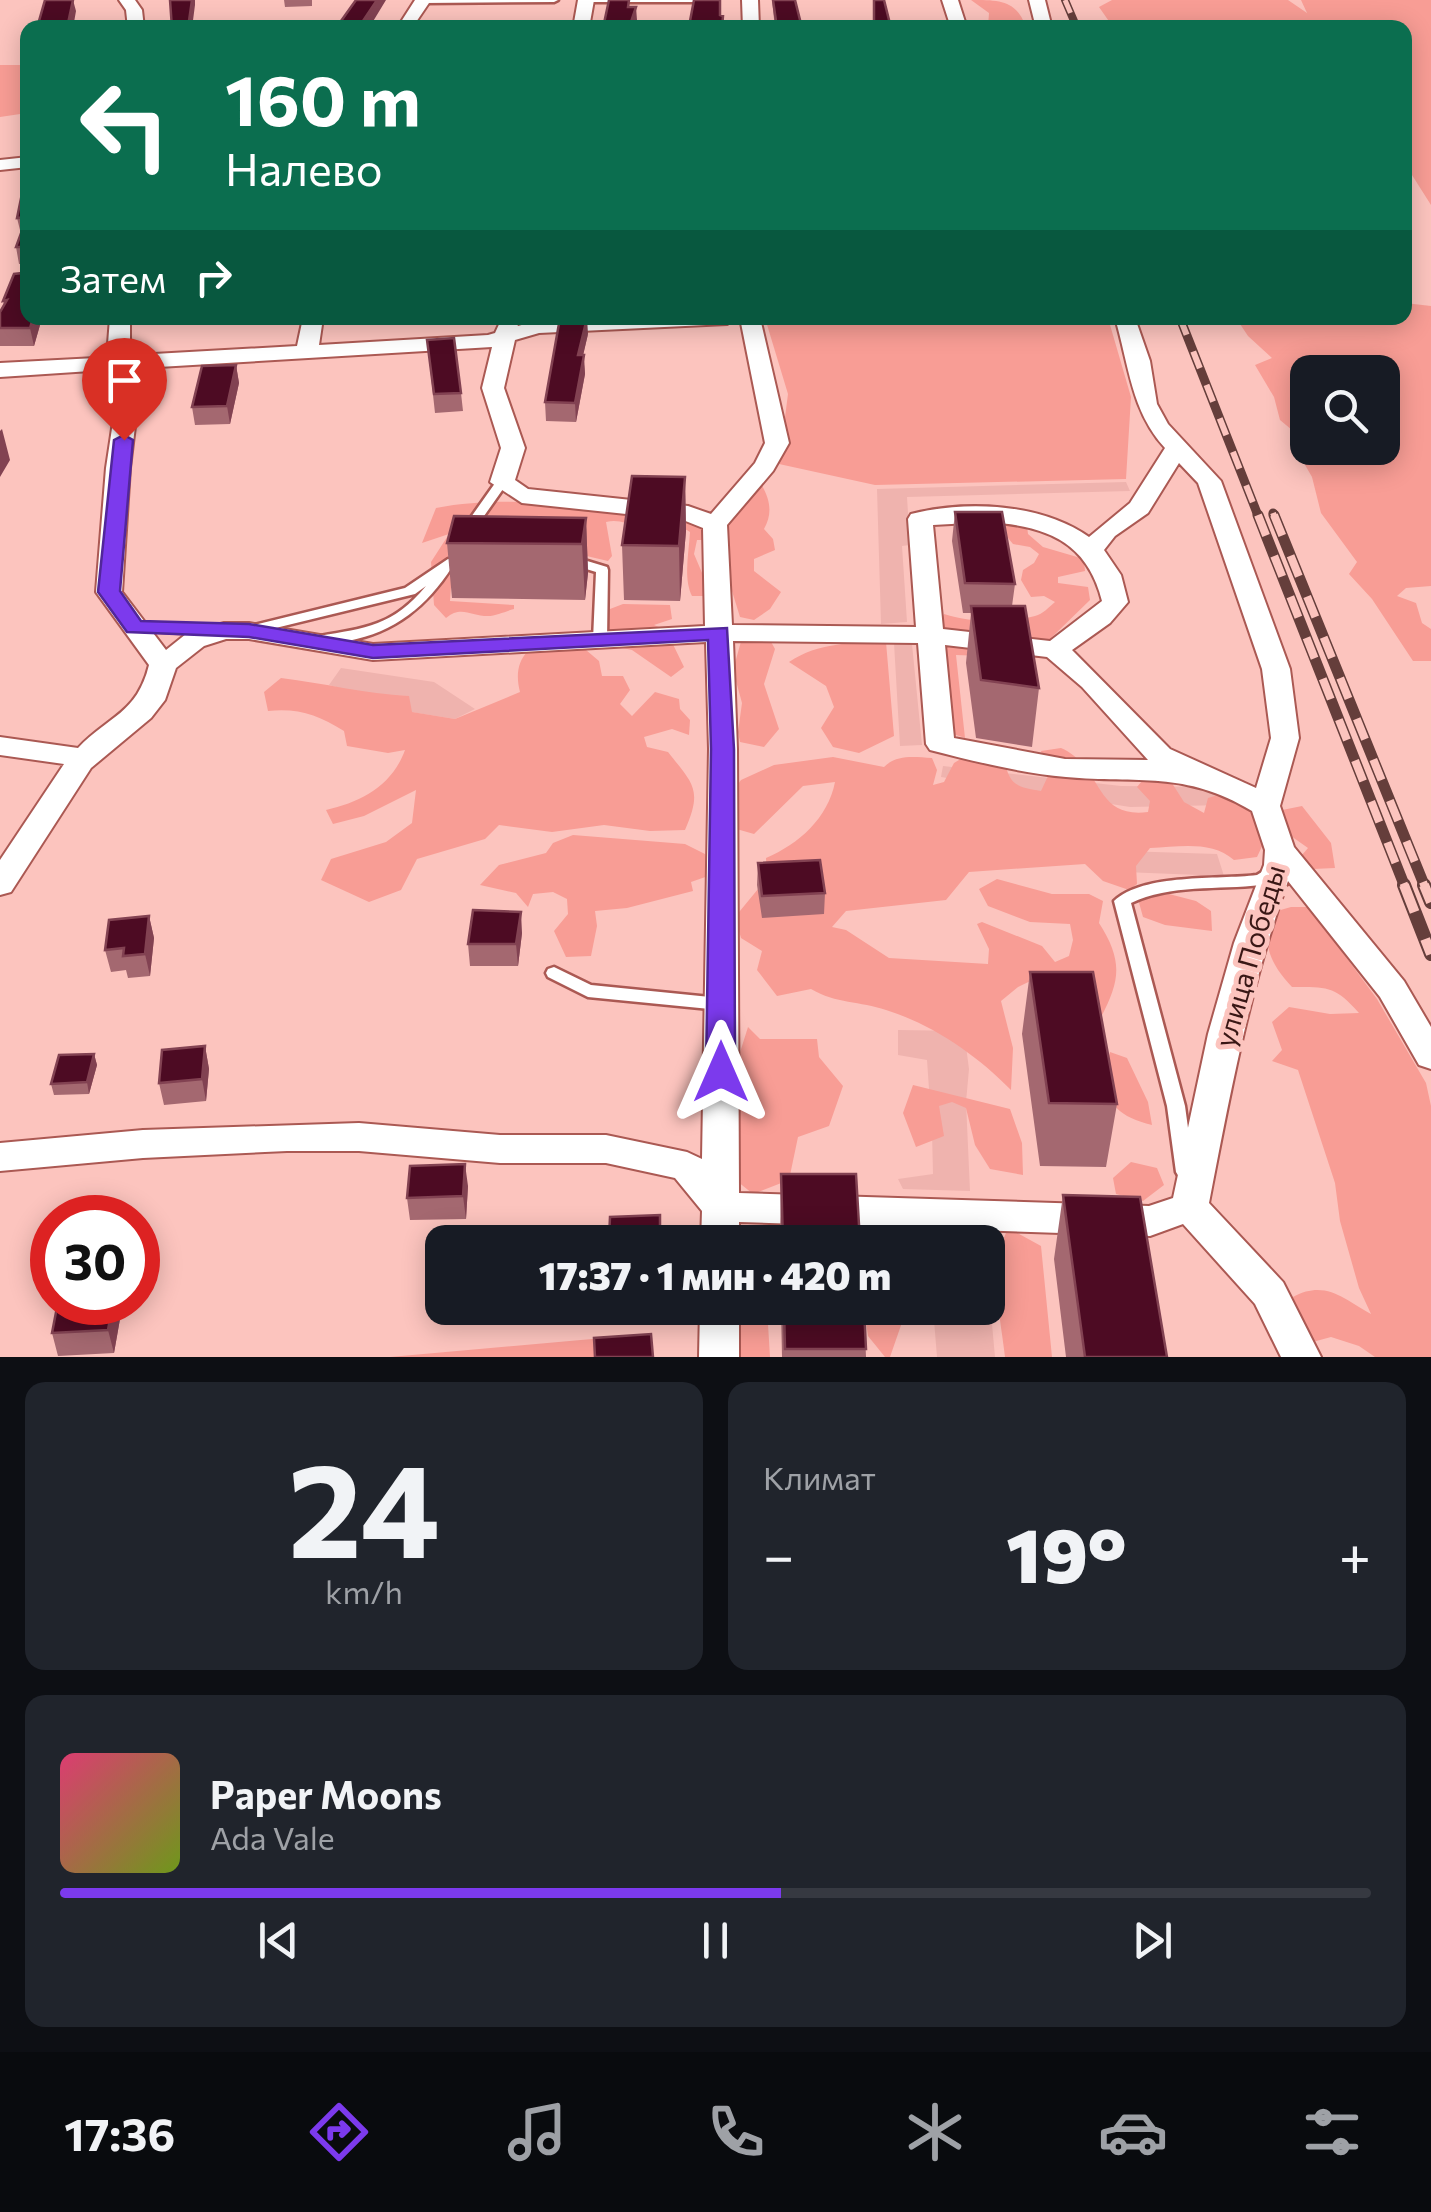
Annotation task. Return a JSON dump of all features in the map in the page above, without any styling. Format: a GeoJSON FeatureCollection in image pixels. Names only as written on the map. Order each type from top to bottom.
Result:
{"type":"FeatureCollection","features":[{"type":"Feature","properties":{"kind":"street"},"geometry":{"type":"LineString","coordinates":[[120,325],[119,344],[130,362],[129,412],[118,468],[109,592],[163,665]]}},
{"type":"Feature","properties":{"kind":"street"},"geometry":{"type":"LineString","coordinates":[[307,351],[312,325]]}},
{"type":"Feature","properties":{"kind":"street"},"geometry":{"type":"LineString","coordinates":[[0,370],[490,340],[507,326],[579,325]]}},
{"type":"Feature","properties":{"kind":"street"},"geometry":{"type":"LineString","coordinates":[[720,1225],[719,633],[715,524],[765,466],[777,442],[752,325]]}},
{"type":"Feature","properties":{"kind":"street"},"geometry":{"type":"LineString","coordinates":[[1054,650],[1116,602],[1108,575],[1092,550],[1050,522],[1023,516],[963,515],[920,520],[940,744],[1065,768],[1148,769],[1198,775],[1238,788],[1265,806],[1285,738],[1276,669],[1208,481],[1158,427],[1146,404],[1139,361],[1127,325]]}},
{"type":"Feature","properties":{"kind":"street"},"geometry":{"type":"LineString","coordinates":[[507,326],[493,388],[513,448],[502,482],[522,496],[688,513],[715,524]]}},
{"type":"Feature","properties":{"kind":"street"},"geometry":{"type":"LineString","coordinates":[[1092,550],[1106,531],[1140,508],[1178,448]]}},
{"type":"Feature","properties":{"kind":"street"},"geometry":{"type":"LineString","coordinates":[[0,886],[84,758],[145,708],[160,682],[163,665],[195,640],[236,631],[303,638],[373,652],[719,633],[930,635],[1054,650],[1096,685],[1125,724],[1147,744],[1198,775]]}},
{"type":"Feature","properties":{"kind":"street"},"geometry":{"type":"LineString","coordinates":[[0,746],[84,758]]}},
{"type":"Feature","properties":{"kind":"street","name":"улица Победы"},"geometry":{"type":"LineString","coordinates":[[1190,1207],[1224,1034],[1280,857],[1265,806]]}},
{"type":"Feature","properties":{"kind":"street"},"geometry":{"type":"LineString","coordinates":[[1280,857],[1392,989],[1431,1056]]}},
{"type":"Feature","properties":{"kind":"street"},"geometry":{"type":"LineString","coordinates":[[0,1157],[287,1137],[359,1138],[500,1149],[606,1149],[687,1166],[720,1225]]}},
{"type":"Feature","properties":{"kind":"street"},"geometry":{"type":"LineString","coordinates":[[720,1225],[1150,1221],[1190,1207],[1269,1293],[1302,1357]]}},
{"type":"Feature","properties":{"kind":"street"},"geometry":{"type":"LineString","coordinates":[[720,1325],[720,1357]]}},
{"type":"Feature","properties":{"kind":"lane"},"geometry":{"type":"LineString","coordinates":[[424,1],[554,0]]}},
{"type":"Feature","properties":{"kind":"lane"},"geometry":{"type":"LineString","coordinates":[[586,0],[711,0]]}},
{"type":"Feature","properties":{"kind":"lane"},"geometry":{"type":"LineString","coordinates":[[303,638],[358,636],[378,630],[426,597],[502,482]]}},
{"type":"Feature","properties":{"kind":"lane"},"geometry":{"type":"LineString","coordinates":[[561,562],[580,561],[602,570],[600,640]]}},
{"type":"Feature","properties":{"kind":"lane"},"geometry":{"type":"LineString","coordinates":[[135,627],[236,631],[410,591],[448,563],[486,563]]}},
{"type":"Feature","properties":{"kind":"lane"},"geometry":{"type":"LineString","coordinates":[[1190,1207],[1176,1106],[1122,900],[1132,894],[1165,889],[1261,880],[1280,857]]}},
{"type":"Feature","properties":{"kind":"lane"},"geometry":{"type":"LineString","coordinates":[[554,973],[588,991],[721,1004]]}},
{"type":"Feature","properties":{"kind":"shaded area"},"geometry":{"type":"Polygon","coordinates":[[[971,0],[1006,3],[1023,20],[988,20],[989,13],[971,0]]]}},
{"type":"Feature","properties":{"kind":"shaded area"},"geometry":{"type":"Polygon","coordinates":[[[1112,0],[1288,0],[1307,13],[1301,0],[1431,0],[1431,205],[1412,175],[1412,20],[1108,20],[1099,7],[1112,0]]]}},
{"type":"Feature","properties":{"kind":"shaded area"},"geometry":{"type":"Polygon","coordinates":[[[0,65],[20,65],[20,114],[0,117],[0,65]]]}},
{"type":"Feature","properties":{"kind":"shaded area"},"geometry":{"type":"Polygon","coordinates":[[[1412,304],[1431,306],[1431,586],[1406,588],[1397,596],[1416,603],[1422,623],[1431,629],[1431,661],[1413,661],[1372,599],[1349,574],[1357,562],[1321,513],[1305,465],[1400,465],[1400,355],[1290,355],[1290,428],[1280,420],[1274,397],[1255,365],[1272,358],[1241,325],[1412,325],[1412,304]]]}},
{"type":"Feature","properties":{"kind":"shaded area"},"geometry":{"type":"Polygon","coordinates":[[[767,325],[1110,325],[1131,397],[1126,479],[875,485],[779,464],[788,394],[767,325]]]}},
{"type":"Feature","properties":{"kind":"shaded area"},"geometry":{"type":"Polygon","coordinates":[[[1126,482],[1130,491],[907,497],[910,545],[902,546],[907,622],[881,624],[877,489],[1126,482]]]}},
{"type":"Feature","properties":{"kind":"shaded area"},"geometry":{"type":"Polygon","coordinates":[[[761,484],[769,506],[764,529],[773,539],[775,550],[754,559],[754,571],[781,592],[770,609],[754,620],[740,617],[728,578],[705,540],[697,540],[694,554],[708,587],[704,596],[692,596],[687,573],[690,532],[678,527],[646,527],[615,521],[606,522],[612,556],[608,561],[578,554],[452,573],[450,601],[514,605],[514,609],[488,616],[457,612],[446,618],[434,605],[431,562],[449,534],[422,543],[436,508],[470,503],[542,503],[725,525],[761,484]]]}},
{"type":"Feature","properties":{"kind":"shaded area"},"geometry":{"type":"Polygon","coordinates":[[[993,521],[1027,526],[1028,534],[1043,547],[1084,559],[1085,571],[1058,577],[1058,583],[1088,587],[1090,600],[1050,639],[1040,658],[956,655],[965,738],[950,733],[940,623],[944,614],[978,621],[1013,620],[1038,615],[1055,602],[1044,596],[1031,597],[1021,580],[1023,570],[1039,554],[1030,547],[1013,544],[1008,538],[975,535],[993,521]]]}},
{"type":"Feature","properties":{"kind":"shaded area"},"geometry":{"type":"Polygon","coordinates":[[[623,604],[670,605],[672,619],[654,625],[666,630],[684,667],[671,677],[632,650],[613,646],[608,636],[593,625],[597,614],[623,604]]]}},
{"type":"Feature","properties":{"kind":"shaded area"},"geometry":{"type":"Polygon","coordinates":[[[742,638],[770,640],[775,649],[764,684],[779,729],[764,747],[740,742],[742,703],[733,670],[742,638]]]}},
{"type":"Feature","properties":{"kind":"shaded area"},"geometry":{"type":"Polygon","coordinates":[[[886,642],[894,736],[859,753],[833,747],[821,728],[834,707],[826,686],[789,662],[824,647],[886,642]]]}},
{"type":"Feature","properties":{"kind":"shaded area"},"geometry":{"type":"Polygon","coordinates":[[[894,643],[912,644],[922,745],[900,746],[894,643]]]}},
{"type":"Feature","properties":{"kind":"shaded area"},"geometry":{"type":"Polygon","coordinates":[[[586,650],[599,661],[602,676],[623,676],[630,690],[620,704],[632,716],[655,692],[679,699],[680,709],[690,720],[689,735],[672,729],[644,737],[647,747],[668,752],[693,788],[693,805],[685,830],[650,831],[604,825],[552,832],[499,825],[485,839],[417,859],[401,890],[369,902],[321,880],[331,859],[386,842],[412,823],[416,790],[364,816],[333,824],[326,810],[351,802],[384,783],[405,750],[388,753],[347,746],[344,731],[326,721],[299,712],[268,711],[264,692],[281,678],[297,680],[409,696],[412,712],[455,719],[520,692],[518,670],[528,651],[586,650]]]}},
{"type":"Feature","properties":{"kind":"shaded area"},"geometry":{"type":"Polygon","coordinates":[[[341,668],[434,682],[475,709],[455,719],[411,712],[408,696],[362,694],[329,685],[341,668]]]}},
{"type":"Feature","properties":{"kind":"shaded area"},"geometry":{"type":"Polygon","coordinates":[[[1061,748],[1085,767],[1108,800],[1130,812],[1148,812],[1150,801],[1137,787],[1146,776],[1170,780],[1184,802],[1204,813],[1208,798],[1225,793],[1267,813],[1302,806],[1331,843],[1335,868],[1313,869],[1302,855],[1308,848],[1291,836],[1266,838],[1257,857],[1234,860],[1205,847],[1150,848],[1136,866],[1137,884],[1129,890],[1103,881],[1085,864],[969,872],[946,900],[846,911],[832,927],[846,930],[889,958],[988,964],[989,949],[977,924],[982,922],[1042,946],[1055,962],[1069,956],[1073,940],[1070,924],[1030,922],[988,906],[979,889],[997,879],[1052,894],[1089,894],[1103,901],[1099,923],[1116,961],[1115,983],[1106,1007],[1099,1021],[1045,974],[1018,987],[1001,1001],[1013,1048],[1011,1090],[953,1042],[903,1016],[811,989],[777,996],[757,970],[762,951],[741,938],[735,917],[767,878],[766,858],[810,828],[826,807],[835,782],[803,786],[754,834],[733,828],[733,791],[741,780],[774,765],[833,757],[884,767],[894,760],[912,757],[932,758],[937,770],[933,785],[944,782],[954,763],[969,754],[1005,760],[1016,784],[1041,791],[1048,776],[1041,751],[1061,748]]]}},
{"type":"Feature","properties":{"kind":"shaded area"},"geometry":{"type":"Polygon","coordinates":[[[943,766],[1121,786],[1218,787],[1225,805],[1130,807],[941,777],[943,766]]]}},
{"type":"Feature","properties":{"kind":"shaded area"},"geometry":{"type":"Polygon","coordinates":[[[573,835],[685,844],[705,854],[711,875],[691,882],[693,891],[627,908],[595,911],[597,926],[591,956],[566,957],[554,931],[568,914],[567,899],[553,892],[533,894],[528,907],[516,893],[480,885],[499,865],[546,853],[553,843],[573,835]]]}},
{"type":"Feature","properties":{"kind":"shaded area"},"geometry":{"type":"Polygon","coordinates":[[[1123,851],[1217,854],[1224,876],[1124,872],[1123,851]]]}},
{"type":"Feature","properties":{"kind":"shaded area"},"geometry":{"type":"Polygon","coordinates":[[[1169,894],[1196,901],[1211,911],[1212,931],[1165,925],[1143,917],[1138,899],[1169,894]]]}},
{"type":"Feature","properties":{"kind":"shaded area"},"geometry":{"type":"Polygon","coordinates":[[[1309,907],[1377,999],[1426,1083],[1431,1106],[1431,1357],[1375,1357],[1359,1346],[1331,1337],[1309,1343],[1293,1297],[1325,1291],[1371,1314],[1359,1288],[1340,1221],[1335,1183],[1298,1070],[1272,1061],[1282,1050],[1272,1022],[1289,1007],[1330,1014],[1359,1013],[1330,990],[1292,987],[1278,970],[1268,944],[1270,913],[1309,907]]]}},
{"type":"Feature","properties":{"kind":"shaded area"},"geometry":{"type":"Polygon","coordinates":[[[748,1027],[760,1039],[817,1039],[819,1057],[843,1086],[829,1126],[798,1137],[789,1180],[753,1194],[737,1181],[737,1062],[748,1027]]]}},
{"type":"Feature","properties":{"kind":"shaded area"},"geometry":{"type":"Polygon","coordinates":[[[898,1030],[964,1031],[969,1069],[966,1102],[970,1191],[903,1189],[898,1179],[933,1174],[927,1060],[898,1055],[898,1030]]]}},
{"type":"Feature","properties":{"kind":"shaded area"},"geometry":{"type":"Polygon","coordinates":[[[1110,1052],[1127,1058],[1148,1102],[1152,1125],[1126,1115],[1111,1100],[1106,1080],[1110,1052]]]}},
{"type":"Feature","properties":{"kind":"shaded area"},"geometry":{"type":"Polygon","coordinates":[[[913,1085],[1010,1109],[1022,1143],[1023,1175],[990,1169],[975,1145],[966,1108],[952,1102],[939,1106],[944,1136],[916,1147],[903,1113],[913,1085]]]}},
{"type":"Feature","properties":{"kind":"shaded area"},"geometry":{"type":"Polygon","coordinates":[[[1131,1162],[1157,1168],[1164,1185],[1143,1201],[1116,1194],[1113,1178],[1131,1162]]]}},
{"type":"Feature","properties":{"kind":"shaded area"},"geometry":{"type":"Polygon","coordinates":[[[1008,1228],[1041,1246],[1052,1357],[1005,1357],[1000,1325],[1005,1325],[1008,1228]]]}},
{"type":"Feature","properties":{"kind":"shaded area"},"geometry":{"type":"Polygon","coordinates":[[[738,1325],[768,1325],[770,1357],[736,1357],[728,1341],[738,1325]]]}},
{"type":"Feature","properties":{"kind":"shaded area"},"geometry":{"type":"Polygon","coordinates":[[[866,1325],[901,1325],[890,1357],[885,1357],[868,1336],[866,1325]]]}},
{"type":"Feature","properties":{"kind":"shaded area"},"geometry":{"type":"Polygon","coordinates":[[[934,1325],[992,1325],[995,1357],[937,1357],[934,1325]]]}},
{"type":"Feature","properties":{"kind":"shaded area"},"geometry":{"type":"Polygon","coordinates":[[[592,1339],[624,1342],[628,1357],[390,1357],[592,1339]]]}},
{"type":"Feature","properties":{"kind":"building"},"geometry":{"type":"Polygon","coordinates":[[[45,0],[73,0],[69,20],[39,20],[45,0]]]}},
{"type":"Feature","properties":{"kind":"building"},"geometry":{"type":"Polygon","coordinates":[[[170,0],[192,0],[189,20],[171,20],[170,0]]]}},
{"type":"Feature","properties":{"kind":"building"},"geometry":{"type":"Polygon","coordinates":[[[356,0],[377,0],[364,20],[342,20],[356,0]]]}},
{"type":"Feature","properties":{"kind":"building"},"geometry":{"type":"Polygon","coordinates":[[[609,0],[629,0],[628,7],[636,7],[632,20],[605,20],[609,0]]]}},
{"type":"Feature","properties":{"kind":"building"},"geometry":{"type":"Polygon","coordinates":[[[694,0],[720,0],[723,20],[690,20],[694,0]]]}},
{"type":"Feature","properties":{"kind":"building"},"geometry":{"type":"Polygon","coordinates":[[[773,0],[795,0],[800,20],[776,20],[773,0]]]}},
{"type":"Feature","properties":{"kind":"building"},"geometry":{"type":"Polygon","coordinates":[[[874,0],[884,0],[889,20],[874,20],[874,0]]]}},
{"type":"Feature","properties":{"kind":"building"},"geometry":{"type":"Polygon","coordinates":[[[20,273],[20,325],[31,325],[30,328],[0,328],[0,312],[14,274],[20,273]]]}},
{"type":"Feature","properties":{"kind":"building"},"geometry":{"type":"Polygon","coordinates":[[[559,325],[585,325],[578,355],[584,355],[575,403],[545,402],[559,325]]]}},
{"type":"Feature","properties":{"kind":"building"},"geometry":{"type":"Polygon","coordinates":[[[454,338],[461,393],[434,394],[427,340],[454,338]]]}},
{"type":"Feature","properties":{"kind":"building"},"geometry":{"type":"Polygon","coordinates":[[[236,365],[227,406],[192,407],[202,366],[236,365]]]}},
{"type":"Feature","properties":{"kind":"building"},"geometry":{"type":"Polygon","coordinates":[[[632,476],[685,477],[679,546],[622,545],[632,476]]]}},
{"type":"Feature","properties":{"kind":"building"},"geometry":{"type":"Polygon","coordinates":[[[955,512],[1002,512],[1015,584],[965,583],[955,512]]]}},
{"type":"Feature","properties":{"kind":"building"},"geometry":{"type":"Polygon","coordinates":[[[454,516],[586,518],[582,544],[447,543],[454,516]]]}},
{"type":"Feature","properties":{"kind":"building"},"geometry":{"type":"Polygon","coordinates":[[[971,606],[1025,606],[1039,688],[981,680],[971,606]]]}},
{"type":"Feature","properties":{"kind":"building"},"geometry":{"type":"Polygon","coordinates":[[[820,860],[825,893],[762,896],[758,863],[820,860]]]}},
{"type":"Feature","properties":{"kind":"building"},"geometry":{"type":"Polygon","coordinates":[[[473,910],[521,912],[516,944],[468,944],[473,910]]]}},
{"type":"Feature","properties":{"kind":"building"},"geometry":{"type":"Polygon","coordinates":[[[149,916],[145,954],[123,956],[124,948],[105,950],[109,920],[149,916]]]}},
{"type":"Feature","properties":{"kind":"building"},"geometry":{"type":"Polygon","coordinates":[[[1030,972],[1093,972],[1117,1104],[1049,1103],[1030,972]]]}},
{"type":"Feature","properties":{"kind":"building"},"geometry":{"type":"Polygon","coordinates":[[[205,1046],[202,1079],[159,1083],[162,1050],[205,1046]]]}},
{"type":"Feature","properties":{"kind":"building"},"geometry":{"type":"Polygon","coordinates":[[[94,1054],[87,1082],[51,1084],[59,1055],[94,1054]]]}},
{"type":"Feature","properties":{"kind":"building"},"geometry":{"type":"Polygon","coordinates":[[[465,1164],[463,1196],[407,1198],[410,1166],[465,1164]]]}},
{"type":"Feature","properties":{"kind":"building"},"geometry":{"type":"Polygon","coordinates":[[[781,1174],[856,1174],[859,1225],[782,1225],[781,1174]]]}},
{"type":"Feature","properties":{"kind":"building"},"geometry":{"type":"Polygon","coordinates":[[[1063,1195],[1140,1197],[1167,1357],[1085,1357],[1063,1195]]]}},
{"type":"Feature","properties":{"kind":"building"},"geometry":{"type":"Polygon","coordinates":[[[660,1215],[660,1225],[610,1225],[610,1217],[660,1215]]]}},
{"type":"Feature","properties":{"kind":"building"},"geometry":{"type":"Polygon","coordinates":[[[54,1325],[109,1325],[108,1330],[52,1333],[54,1325]]]}},
{"type":"Feature","properties":{"kind":"building"},"geometry":{"type":"Polygon","coordinates":[[[784,1325],[865,1325],[866,1349],[785,1349],[784,1325]]]}},
{"type":"Feature","properties":{"kind":"building"},"geometry":{"type":"Polygon","coordinates":[[[651,1334],[653,1357],[595,1357],[594,1338],[651,1334]]]}},
{"type":"Feature","properties":{"kind":"railway"},"geometry":{"type":"LineString","coordinates":[[1065,0],[1074,20]]}},
{"type":"Feature","properties":{"kind":"railway"},"geometry":{"type":"LineString","coordinates":[[1183,325],[1259,518]]}},
{"type":"Feature","properties":{"kind":"railway"},"geometry":{"type":"LineString","coordinates":[[1273,513],[1275,518]]}},
{"type":"Feature","properties":{"kind":"railway"},"geometry":{"type":"LineString","coordinates":[[1258,515],[1405,887]]}},
{"type":"Feature","properties":{"kind":"railway"},"geometry":{"type":"LineString","coordinates":[[1274,515],[1425,887]]}},
{"type":"Feature","properties":{"kind":"railway"},"geometry":{"type":"LineString","coordinates":[[1404,885],[1431,954]]}},
{"type":"Feature","properties":{"kind":"railway"},"geometry":{"type":"LineString","coordinates":[[1424,885],[1431,902]]}},
{"type":"Feature","properties":{"kind":"route"},"geometry":{"type":"LineString","coordinates":[[124,440],[118,468],[109,592],[135,627],[249,630],[373,652],[719,633],[721,1072]]}}]}
